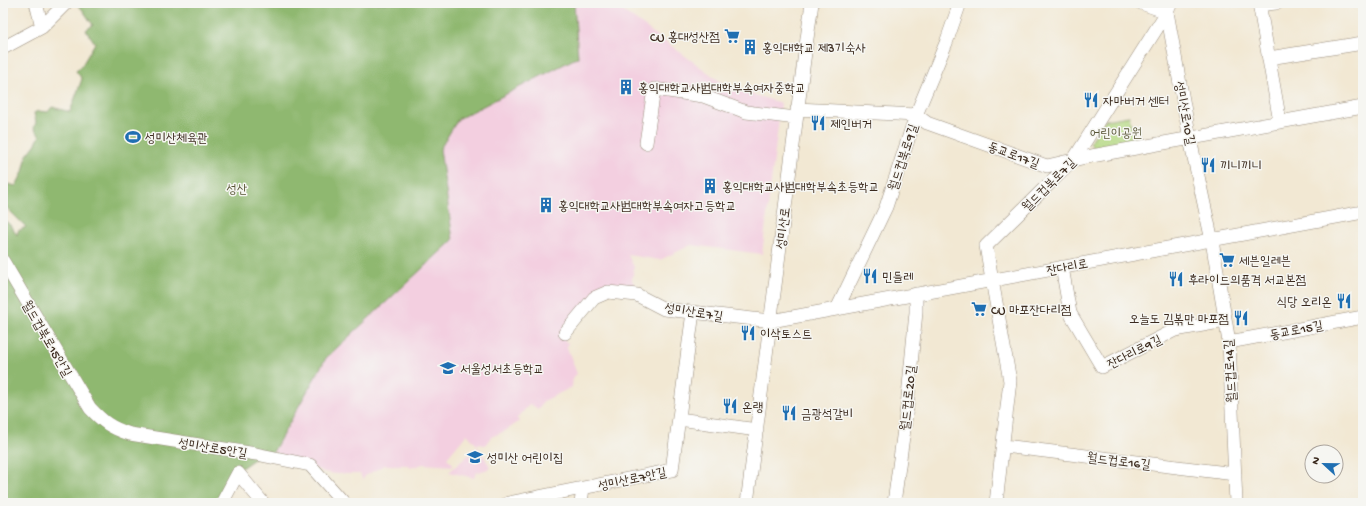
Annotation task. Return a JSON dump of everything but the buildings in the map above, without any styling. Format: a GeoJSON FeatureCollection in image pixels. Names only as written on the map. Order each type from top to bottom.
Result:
{"type":"FeatureCollection","features":[{"type":"Feature","properties":{"kind":"street"},"geometry":{"type":"LineString","coordinates":[[36,3],[42,28]]}},
{"type":"Feature","properties":{"kind":"street"},"geometry":{"type":"LineString","coordinates":[[3,48],[42,28],[66,3]]}},
{"type":"Feature","properties":{"kind":"street","name":"성미산로"},"geometry":{"type":"LineString","coordinates":[[747,503],[812,3]]}},
{"type":"Feature","properties":{"kind":"street","name":"월드컵북로9길"},"geometry":{"type":"LineString","coordinates":[[837,309],[886,207],[916,115],[946,43],[960,3]]}},
{"type":"Feature","properties":{"kind":"street"},"geometry":{"type":"LineString","coordinates":[[1141,3],[1169,7]]}},
{"type":"Feature","properties":{"kind":"street"},"geometry":{"type":"LineString","coordinates":[[1276,3],[1259,4],[1280,122]]}},
{"type":"Feature","properties":{"kind":"street","name":"성미산로10길"},"geometry":{"type":"LineString","coordinates":[[1169,7],[1190,139],[1212,241]]}},
{"type":"Feature","properties":{"kind":"street","name":"월드컵북로7길"},"geometry":{"type":"LineString","coordinates":[[992,280],[986,246],[1074,159],[1169,7]]}},
{"type":"Feature","properties":{"kind":"street"},"geometry":{"type":"LineString","coordinates":[[1269,58],[1363,43]]}},
{"type":"Feature","properties":{"kind":"street","name":"동교로17길"},"geometry":{"type":"LineString","coordinates":[[646,143],[654,90],[703,96],[746,112],[916,115],[927,123],[1047,166],[1074,159],[1363,107]]}},
{"type":"Feature","properties":{"kind":"street","name":"잔다리로"},"geometry":{"type":"LineString","coordinates":[[771,321],[1363,212]]}},
{"type":"Feature","properties":{"kind":"street","name":"월드컵로14길"},"geometry":{"type":"LineString","coordinates":[[1212,241],[1229,342],[1236,503]]}},
{"type":"Feature","properties":{"kind":"street","name":"월드컵북로15안길"},"geometry":{"type":"LineString","coordinates":[[3,261],[81,394]]}},
{"type":"Feature","properties":{"kind":"street","name":"잔다리로9길"},"geometry":{"type":"LineString","coordinates":[[1062,267],[1070,313],[1102,367],[1175,330],[1225,321]]}},
{"type":"Feature","properties":{"kind":"street"},"geometry":{"type":"LineString","coordinates":[[992,280],[1010,381],[1004,446],[996,503]]}},
{"type":"Feature","properties":{"kind":"street","name":"성미산로7길"},"geometry":{"type":"LineString","coordinates":[[564,333],[594,298],[608,292],[637,295],[664,309],[771,321]]}},
{"type":"Feature","properties":{"kind":"street","name":"월드컵로20길"},"geometry":{"type":"LineString","coordinates":[[894,503],[907,407],[916,312],[916,294]]}},
{"type":"Feature","properties":{"kind":"street","name":"성미산로7안길"},"geometry":{"type":"LineString","coordinates":[[508,503],[672,470],[693,312]]}},
{"type":"Feature","properties":{"kind":"street","name":"동교로15길"},"geometry":{"type":"LineString","coordinates":[[1229,342],[1363,317]]}},
{"type":"Feature","properties":{"kind":"street","name":"성미산로5안길"},"geometry":{"type":"LineString","coordinates":[[81,394],[90,408],[116,430],[130,434],[256,454],[310,465],[344,503]]}},
{"type":"Feature","properties":{"kind":"street"},"geometry":{"type":"LineString","coordinates":[[679,419],[757,430]]}},
{"type":"Feature","properties":{"kind":"street","name":"월드컵로16길"},"geometry":{"type":"LineString","coordinates":[[1004,446],[1235,474]]}},
{"type":"Feature","properties":{"kind":"street"},"geometry":{"type":"LineString","coordinates":[[222,503],[238,473],[263,503]]}},
{"type":"Feature","properties":{"kind":"street"},"geometry":{"type":"LineString","coordinates":[[581,503],[583,488]]}},
{"type":"Feature","properties":{"kind":"shaded area"},"geometry":{"type":"Polygon","coordinates":[[[574,3],[612,3],[728,87],[781,103],[762,254],[691,245],[660,260],[628,255],[634,267],[632,280],[638,292],[608,286],[563,327],[565,341],[568,343],[567,347],[577,374],[573,377],[572,387],[544,401],[538,409],[530,404],[517,418],[520,421],[505,431],[491,437],[485,445],[477,445],[467,434],[447,458],[454,465],[453,466],[423,464],[410,468],[409,465],[384,465],[365,476],[363,480],[360,474],[336,474],[324,472],[273,452],[326,358],[453,240],[440,150],[458,119],[578,57],[574,3]]]}},
{"type":"Feature","properties":{"kind":"shaded area","name":"성미산 어린이집"},"geometry":{"type":"Polygon","coordinates":[[[478,447],[491,468],[476,473],[474,478],[449,472],[478,447]]]}},
{"type":"Feature","properties":{"kind":"green space","name":"성산"},"geometry":{"type":"Polygon","coordinates":[[[75,3],[574,3],[578,57],[458,119],[440,149],[453,240],[326,358],[273,452],[254,459],[240,469],[219,503],[3,503],[3,219],[9,224],[17,235],[18,231],[26,227],[3,204],[3,183],[16,186],[23,172],[27,155],[40,136],[34,128],[36,122],[34,113],[38,111],[48,112],[52,107],[70,112],[82,79],[76,71],[81,67],[95,43],[86,30],[93,25],[82,9],[75,3]]]}},
{"type":"Feature","properties":{"kind":"green space","name":"어린이공원"},"geometry":{"type":"Polygon","coordinates":[[[1129,116],[1135,143],[1096,150],[1090,143],[1105,120],[1129,116]]]}},
{"type":"Feature","properties":{"kind":"place","name":"CU 홍대성산점"},"geometry":{"type":"Point","coordinates":[732,36]}},
{"type":"Feature","properties":{"kind":"place","name":"홍익대학교 제3기숙사"},"geometry":{"type":"Point","coordinates":[750,47]}},
{"type":"Feature","properties":{"kind":"place","name":"홍익대학교사범대학부속여자중학교"},"geometry":{"type":"Point","coordinates":[626,87]}},
{"type":"Feature","properties":{"kind":"place","name":"자마버거 센터"},"geometry":{"type":"Point","coordinates":[1091,100]}},
{"type":"Feature","properties":{"kind":"place","name":"제인버거"},"geometry":{"type":"Point","coordinates":[818,123]}},
{"type":"Feature","properties":{"kind":"place","name":"성미산체육관"},"geometry":{"type":"Point","coordinates":[133,137]}},
{"type":"Feature","properties":{"kind":"place","name":"끼니끼니"},"geometry":{"type":"Point","coordinates":[1208,165]}},
{"type":"Feature","properties":{"kind":"place","name":"홍익대학교사범대학부속초등학교"},"geometry":{"type":"Point","coordinates":[710,186]}},
{"type":"Feature","properties":{"kind":"place","name":"홍익대학교사범대학부속여자고등학교"},"geometry":{"type":"Point","coordinates":[546,205]}},
{"type":"Feature","properties":{"kind":"place","name":"세븐일레븐"},"geometry":{"type":"Point","coordinates":[1227,260]}},
{"type":"Feature","properties":{"kind":"place","name":"민들레"},"geometry":{"type":"Point","coordinates":[870,276]}},
{"type":"Feature","properties":{"kind":"place","name":"후라이드의품격 서교본점"},"geometry":{"type":"Point","coordinates":[1176,279]}},
{"type":"Feature","properties":{"kind":"place","name":"식당 오리온"},"geometry":{"type":"Point","coordinates":[1344,301]}},
{"type":"Feature","properties":{"kind":"place","name":"CU 마포잔다리점"},"geometry":{"type":"Point","coordinates":[979,309]}},
{"type":"Feature","properties":{"kind":"place","name":"오늘도 김볶만 마포점"},"geometry":{"type":"Point","coordinates":[1241,318]}},
{"type":"Feature","properties":{"kind":"place","name":"이삭토스트"},"geometry":{"type":"Point","coordinates":[748,333]}},
{"type":"Feature","properties":{"kind":"place","name":"서울성서초등학교"},"geometry":{"type":"Point","coordinates":[448,368]}},
{"type":"Feature","properties":{"kind":"place","name":"온랭"},"geometry":{"type":"Point","coordinates":[730,406]}},
{"type":"Feature","properties":{"kind":"place","name":"금광석갈비"},"geometry":{"type":"Point","coordinates":[789,413]}},
{"type":"Feature","properties":{"kind":"place","name":"성미산 어린이집"},"geometry":{"type":"Point","coordinates":[475,457]}}]}
